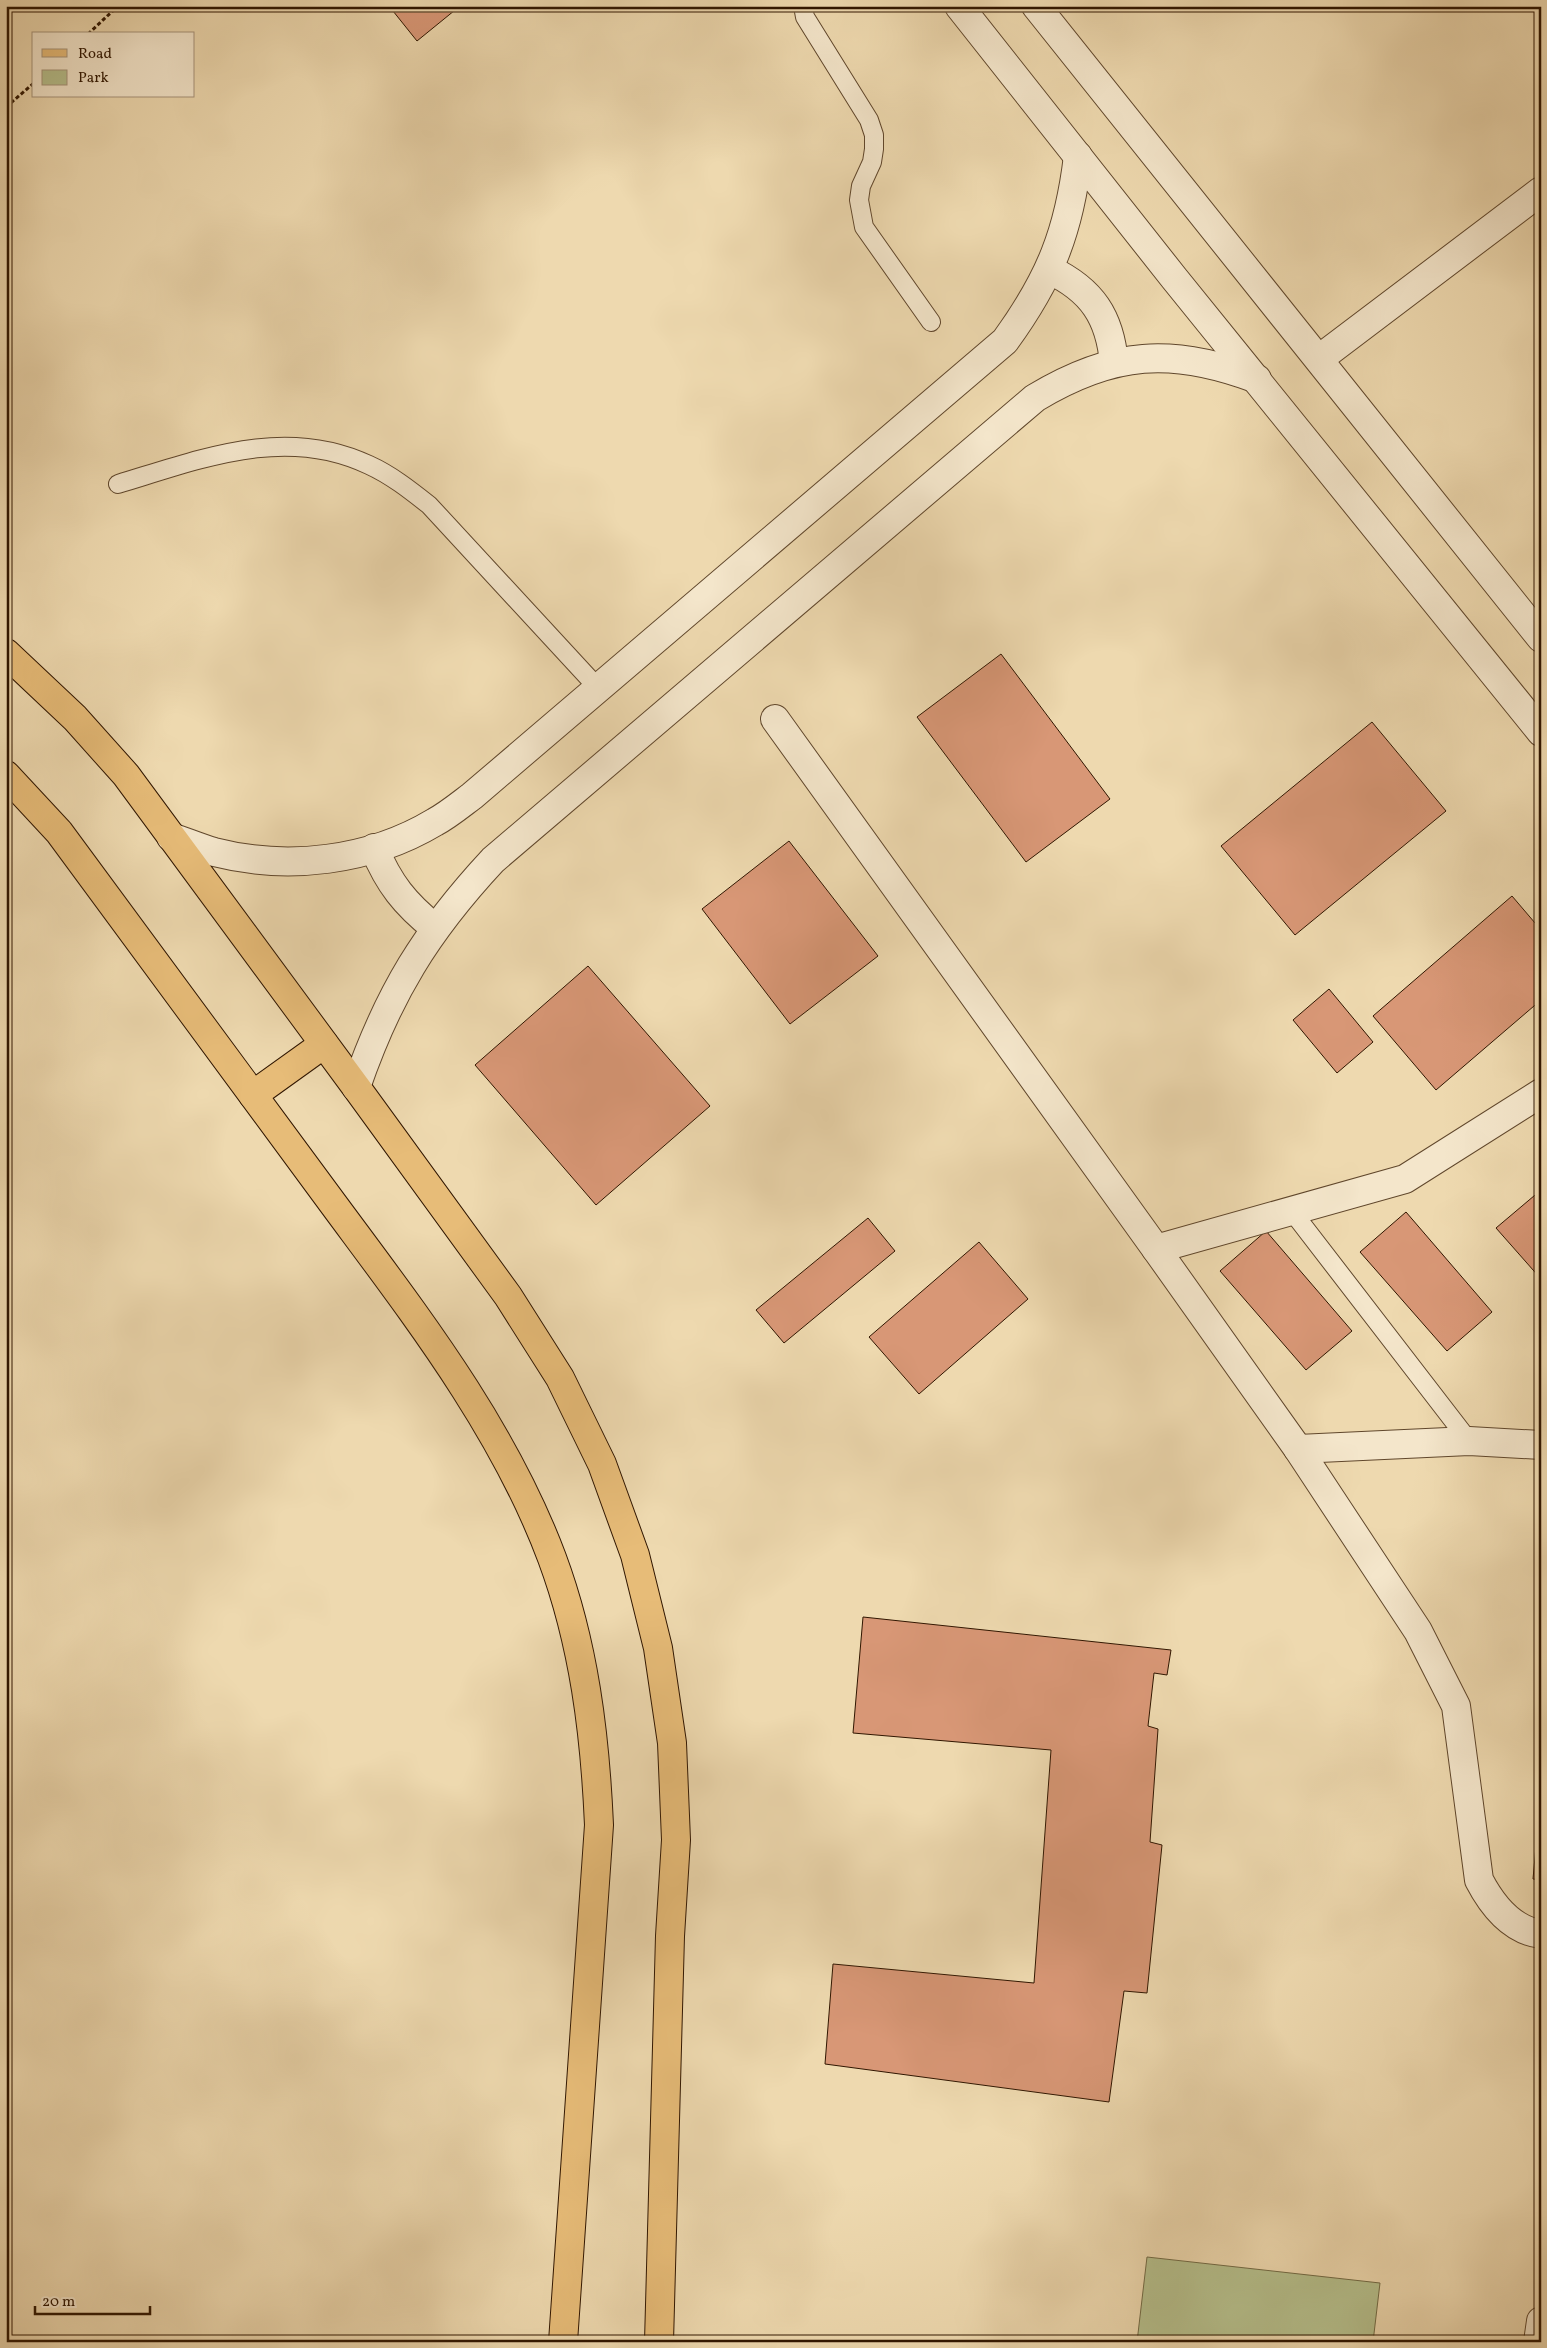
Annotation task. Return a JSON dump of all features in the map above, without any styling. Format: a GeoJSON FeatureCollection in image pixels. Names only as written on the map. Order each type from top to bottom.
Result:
{"type":"FeatureCollection","features":[{"type":"Feature","properties":{"kind":"main road"},"geometry":{"type":"LineString","coordinates":[[6,653],[75,718],[126,775],[172,836],[508,1296],[560,1378],[602,1464],[631,1546],[658,1648],[672,1743],[676,1840],[670,1936],[659,2342]]}},
{"type":"Feature","properties":{"kind":"main road"},"geometry":{"type":"LineString","coordinates":[[6,775],[59,832],[436,1344],[495,1437],[527,1496],[553,1559],[573,1624],[588,1700],[596,1757],[598,1825],[563,2342]]}},
{"type":"Feature","properties":{"kind":"main road"},"geometry":{"type":"LineString","coordinates":[[253,1095],[324,1044]]}},
{"type":"Feature","properties":{"kind":"street"},"geometry":{"type":"LineString","coordinates":[[960,6],[1078,156],[1541,732]]}},
{"type":"Feature","properties":{"kind":"street"},"geometry":{"type":"LineString","coordinates":[[1036,6],[1541,638]]}},
{"type":"Feature","properties":{"kind":"street"},"geometry":{"type":"LineString","coordinates":[[172,836],[214,852],[260,860],[305,862],[350,856],[394,842],[435,822],[472,796],[1005,341],[1029,307],[1050,270],[1064,233],[1074,195],[1078,156]]}},
{"type":"Feature","properties":{"kind":"street"},"geometry":{"type":"LineString","coordinates":[[1319,359],[1541,192]]}},
{"type":"Feature","properties":{"kind":"street"},"geometry":{"type":"LineString","coordinates":[[1050,270],[1068,278],[1084,291],[1097,307],[1106,324],[1113,344],[1114,363]]}},
{"type":"Feature","properties":{"kind":"street"},"geometry":{"type":"LineString","coordinates":[[356,1087],[372,1041],[393,996],[435,928],[466,889],[493,860],[1035,398],[1066,380],[1099,366],[1134,359],[1165,357],[1197,360],[1228,368],[1257,379]]}},
{"type":"Feature","properties":{"kind":"street"},"geometry":{"type":"LineString","coordinates":[[775,719],[1298,1449],[1418,1631],[1456,1706],[1479,1880],[1490,1901],[1508,1920],[1532,1933],[1541,1934]]}},
{"type":"Feature","properties":{"kind":"street"},"geometry":{"type":"LineString","coordinates":[[374,848],[384,872],[398,893],[415,912],[435,928]]}},
{"type":"Feature","properties":{"kind":"street"},"geometry":{"type":"LineString","coordinates":[[1156,1249],[1405,1179],[1541,1094]]}},
{"type":"Feature","properties":{"kind":"street"},"geometry":{"type":"LineString","coordinates":[[1298,1449],[1469,1441],[1541,1445]]}},
{"type":"Feature","properties":{"kind":"street"},"geometry":{"type":"LineString","coordinates":[[1538,2342],[1541,2321]]}},
{"type":"Feature","properties":{"kind":"lane"},"geometry":{"type":"LineString","coordinates":[[802,6],[805,18],[869,120],[874,134],[872,162],[861,186],[859,200],[864,226],[931,322]]}},
{"type":"Feature","properties":{"kind":"lane"},"geometry":{"type":"LineString","coordinates":[[118,484],[226,452],[262,446],[298,447],[334,452],[369,464],[400,482],[429,505],[598,688]]}},
{"type":"Feature","properties":{"kind":"lane"},"geometry":{"type":"LineString","coordinates":[[1292,1210],[1469,1441]]}},
{"type":"Feature","properties":{"kind":"path"},"geometry":{"type":"LineString","coordinates":[[90,32],[118,6]]}},
{"type":"Feature","properties":{"kind":"path"},"geometry":{"type":"LineString","coordinates":[[6,107],[32,85]]}},
{"type":"Feature","properties":{"kind":"green space"},"geometry":{"type":"Polygon","coordinates":[[[1147,2257],[1380,2283],[1373,2342],[1137,2342],[1147,2257]]]}},
{"type":"Feature","properties":{"kind":"building"},"geometry":{"type":"Polygon","coordinates":[[[389,6],[460,6],[417,41],[389,6]]]}},
{"type":"Feature","properties":{"kind":"building"},"geometry":{"type":"Polygon","coordinates":[[[1001,654],[1110,799],[1026,862],[917,717],[1001,654]]]}},
{"type":"Feature","properties":{"kind":"building"},"geometry":{"type":"Polygon","coordinates":[[[1372,722],[1446,811],[1295,935],[1221,846],[1372,722]]]}},
{"type":"Feature","properties":{"kind":"building"},"geometry":{"type":"Polygon","coordinates":[[[789,841],[878,956],[790,1024],[702,909],[789,841]]]}},
{"type":"Feature","properties":{"kind":"building"},"geometry":{"type":"Polygon","coordinates":[[[1512,896],[1541,930],[1541,1000],[1436,1090],[1373,1016],[1512,896]]]}},
{"type":"Feature","properties":{"kind":"building"},"geometry":{"type":"Polygon","coordinates":[[[588,966],[710,1106],[596,1205],[475,1065],[588,966]]]}},
{"type":"Feature","properties":{"kind":"building"},"geometry":{"type":"Polygon","coordinates":[[[1329,989],[1373,1042],[1337,1073],[1293,1020],[1329,989]]]}},
{"type":"Feature","properties":{"kind":"building"},"geometry":{"type":"Polygon","coordinates":[[[1541,1190],[1541,1279],[1496,1228],[1541,1190]]]}},
{"type":"Feature","properties":{"kind":"building"},"geometry":{"type":"Polygon","coordinates":[[[1406,1212],[1492,1312],[1447,1351],[1360,1252],[1406,1212]]]}},
{"type":"Feature","properties":{"kind":"building"},"geometry":{"type":"Polygon","coordinates":[[[868,1218],[895,1251],[784,1343],[756,1310],[868,1218]]]}},
{"type":"Feature","properties":{"kind":"building"},"geometry":{"type":"Polygon","coordinates":[[[1266,1231],[1352,1331],[1306,1370],[1220,1271],[1266,1231]]]}},
{"type":"Feature","properties":{"kind":"building"},"geometry":{"type":"Polygon","coordinates":[[[979,1242],[1028,1299],[919,1394],[869,1337],[979,1242]]]}},
{"type":"Feature","properties":{"kind":"building"},"geometry":{"type":"Polygon","coordinates":[[[863,1617],[1171,1650],[1167,1675],[1154,1673],[1148,1726],[1158,1729],[1150,1842],[1162,1845],[1147,1993],[1124,1991],[1109,2102],[825,2064],[833,1964],[1034,1983],[1051,1750],[853,1733],[863,1617]]]}},
{"type":"Feature","properties":{"kind":"building"},"geometry":{"type":"Polygon","coordinates":[[[1541,1791],[1541,1880],[1533,1879],[1541,1791]]]}}]}
